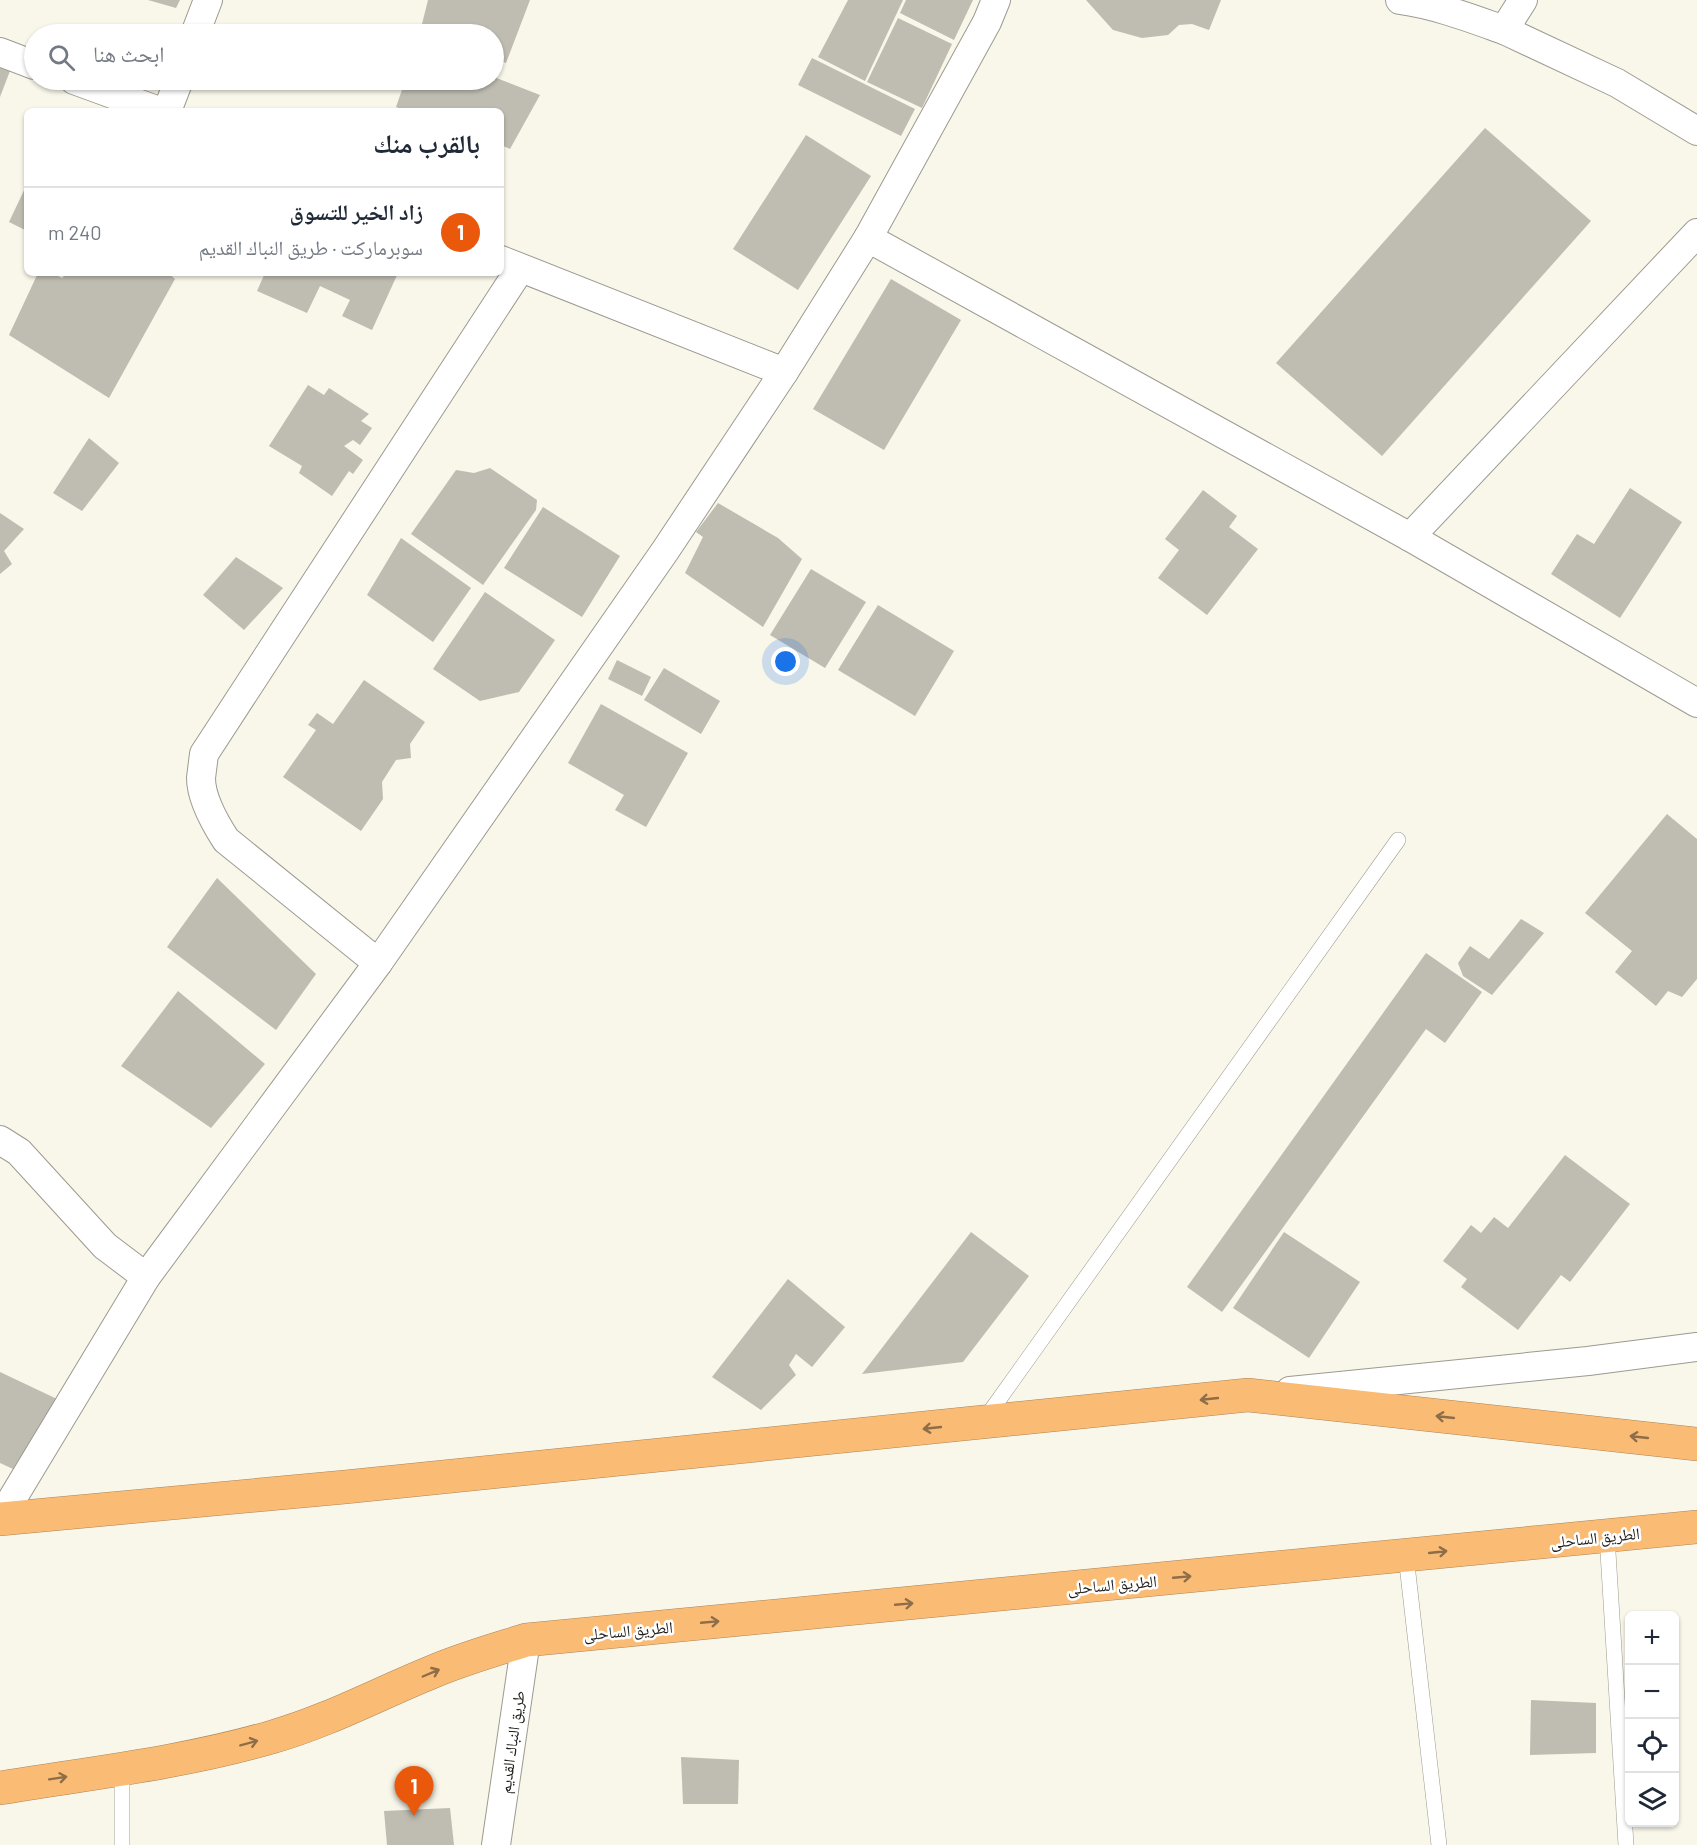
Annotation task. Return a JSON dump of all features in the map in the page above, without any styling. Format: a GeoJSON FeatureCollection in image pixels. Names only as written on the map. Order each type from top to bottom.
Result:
{"type":"FeatureCollection","features":[{"type":"Feature","properties":{"kind":"highway"},"geometry":{"type":"LineString","coordinates":[[0,1519],[345,1487],[1248,1395],[1697,1444]]}},
{"type":"Feature","properties":{"kind":"highway","name":"الطريق الساحلى"},"geometry":{"type":"LineString","coordinates":[[0,1788],[203,1756],[274,1737],[331,1717],[431,1672],[526,1640],[1697,1527]]}},
{"type":"Feature","properties":{"kind":"street"},"geometry":{"type":"LineString","coordinates":[[199,24],[208,0]]}},
{"type":"Feature","properties":{"kind":"street"},"geometry":{"type":"LineString","coordinates":[[0,1519],[146,1277],[378,963],[665,552],[784,372],[868,238],[987,21],[996,0]]}},
{"type":"Feature","properties":{"kind":"street"},"geometry":{"type":"LineString","coordinates":[[1400,0],[1462,14],[1504,30],[1617,83],[1697,131]]}},
{"type":"Feature","properties":{"kind":"street"},"geometry":{"type":"LineString","coordinates":[[1504,30],[1523,0]]}},
{"type":"Feature","properties":{"kind":"street"},"geometry":{"type":"LineString","coordinates":[[0,52],[24,61]]}},
{"type":"Feature","properties":{"kind":"street"},"geometry":{"type":"LineString","coordinates":[[101,90],[151,108]]}},
{"type":"Feature","properties":{"kind":"street"},"geometry":{"type":"LineString","coordinates":[[168,108],[175,90]]}},
{"type":"Feature","properties":{"kind":"street"},"geometry":{"type":"LineString","coordinates":[[1410,537],[1697,233]]}},
{"type":"Feature","properties":{"kind":"street"},"geometry":{"type":"LineString","coordinates":[[868,238],[1410,537],[1697,703]]}},
{"type":"Feature","properties":{"kind":"street"},"geometry":{"type":"LineString","coordinates":[[510,265],[784,372]]}},
{"type":"Feature","properties":{"kind":"street"},"geometry":{"type":"LineString","coordinates":[[378,963],[226,840],[215,823],[206,800],[201,780],[204,754],[503,276]]}},
{"type":"Feature","properties":{"kind":"street"},"geometry":{"type":"LineString","coordinates":[[0,1140],[19,1152],[105,1246],[146,1277]]}},
{"type":"Feature","properties":{"kind":"street"},"geometry":{"type":"LineString","coordinates":[[1248,1395],[1588,1361],[1697,1347]]}},
{"type":"Feature","properties":{"kind":"street","name":"طريق النباك القديم"},"geometry":{"type":"LineString","coordinates":[[496,1845],[526,1640]]}},
{"type":"Feature","properties":{"kind":"lane"},"geometry":{"type":"LineString","coordinates":[[982,1423],[1398,840]]}},
{"type":"Feature","properties":{"kind":"lane"},"geometry":{"type":"LineString","coordinates":[[1607,1536],[1626,1845]]}},
{"type":"Feature","properties":{"kind":"lane"},"geometry":{"type":"LineString","coordinates":[[1406,1556],[1439,1845]]}},
{"type":"Feature","properties":{"kind":"lane"},"geometry":{"type":"LineString","coordinates":[[122,1768],[122,1845]]}},
{"type":"Feature","properties":{"kind":"building"},"geometry":{"type":"Polygon","coordinates":[[[148,0],[180,0],[176,8],[148,0]]]}},
{"type":"Feature","properties":{"kind":"building"},"geometry":{"type":"Polygon","coordinates":[[[428,0],[530,0],[506,63],[504,62],[504,24],[422,24],[428,0]]]}},
{"type":"Feature","properties":{"kind":"building"},"geometry":{"type":"Polygon","coordinates":[[[848,0],[903,0],[865,81],[818,57],[848,0]]]}},
{"type":"Feature","properties":{"kind":"building"},"geometry":{"type":"Polygon","coordinates":[[[906,0],[973,0],[954,40],[900,13],[906,0]]]}},
{"type":"Feature","properties":{"kind":"building"},"geometry":{"type":"Polygon","coordinates":[[[1086,0],[1221,0],[1209,30],[1192,24],[1179,25],[1168,35],[1142,38],[1113,30],[1086,0]]]}},
{"type":"Feature","properties":{"kind":"building"},"geometry":{"type":"Polygon","coordinates":[[[898,18],[952,44],[922,108],[867,82],[898,18]]]}},
{"type":"Feature","properties":{"kind":"building"},"geometry":{"type":"Polygon","coordinates":[[[812,58],[915,109],[901,136],[798,85],[812,58]]]}},
{"type":"Feature","properties":{"kind":"building"},"geometry":{"type":"Polygon","coordinates":[[[0,59],[13,63],[0,97],[0,59]]]}},
{"type":"Feature","properties":{"kind":"building"},"geometry":{"type":"Polygon","coordinates":[[[504,81],[540,95],[510,149],[504,146],[504,108],[396,107],[402,90],[504,90],[504,81]]]}},
{"type":"Feature","properties":{"kind":"building"},"geometry":{"type":"Polygon","coordinates":[[[1485,128],[1591,221],[1382,456],[1276,363],[1485,128]]]}},
{"type":"Feature","properties":{"kind":"building"},"geometry":{"type":"Polygon","coordinates":[[[806,135],[871,176],[798,290],[733,249],[806,135]]]}},
{"type":"Feature","properties":{"kind":"building"},"geometry":{"type":"Polygon","coordinates":[[[24,190],[24,230],[9,222],[24,190]]]}},
{"type":"Feature","properties":{"kind":"building"},"geometry":{"type":"Polygon","coordinates":[[[37,276],[62,278],[64,276],[172,276],[175,279],[109,398],[9,335],[37,276]]]}},
{"type":"Feature","properties":{"kind":"building"},"geometry":{"type":"Polygon","coordinates":[[[264,276],[397,276],[372,330],[342,316],[350,300],[320,286],[307,313],[257,291],[264,276]]]}},
{"type":"Feature","properties":{"kind":"building"},"geometry":{"type":"Polygon","coordinates":[[[891,279],[961,320],[884,450],[813,409],[891,279]]]}},
{"type":"Feature","properties":{"kind":"building"},"geometry":{"type":"Polygon","coordinates":[[[308,385],[324,395],[329,388],[369,414],[361,421],[372,428],[360,445],[353,440],[344,446],[363,460],[353,474],[349,471],[332,496],[299,473],[302,466],[269,446],[308,385]]]}},
{"type":"Feature","properties":{"kind":"building"},"geometry":{"type":"Polygon","coordinates":[[[89,438],[119,463],[82,511],[53,493],[89,438]]]}},
{"type":"Feature","properties":{"kind":"building"},"geometry":{"type":"Polygon","coordinates":[[[490,468],[537,500],[536,510],[483,585],[411,534],[456,470],[474,473],[490,468]]]}},
{"type":"Feature","properties":{"kind":"building"},"geometry":{"type":"Polygon","coordinates":[[[1630,488],[1682,522],[1620,618],[1551,574],[1577,534],[1594,544],[1630,488]]]}},
{"type":"Feature","properties":{"kind":"building"},"geometry":{"type":"Polygon","coordinates":[[[1203,490],[1237,516],[1229,527],[1258,549],[1207,615],[1158,578],[1179,550],[1165,539],[1203,490]]]}},
{"type":"Feature","properties":{"kind":"building"},"geometry":{"type":"Polygon","coordinates":[[[718,503],[778,538],[802,559],[763,627],[685,573],[703,537],[696,532],[718,503]]]}},
{"type":"Feature","properties":{"kind":"building"},"geometry":{"type":"Polygon","coordinates":[[[543,507],[620,556],[582,617],[504,568],[543,507]]]}},
{"type":"Feature","properties":{"kind":"building"},"geometry":{"type":"Polygon","coordinates":[[[0,513],[24,529],[4,551],[12,564],[0,574],[0,513]]]}},
{"type":"Feature","properties":{"kind":"building"},"geometry":{"type":"Polygon","coordinates":[[[401,538],[471,588],[433,642],[367,595],[401,538]]]}},
{"type":"Feature","properties":{"kind":"building"},"geometry":{"type":"Polygon","coordinates":[[[236,557],[283,588],[244,630],[203,595],[236,557]]]}},
{"type":"Feature","properties":{"kind":"building"},"geometry":{"type":"Polygon","coordinates":[[[811,569],[866,602],[825,668],[770,635],[811,569]]]}},
{"type":"Feature","properties":{"kind":"building"},"geometry":{"type":"Polygon","coordinates":[[[485,592],[555,640],[519,692],[480,701],[433,669],[485,592]]]}},
{"type":"Feature","properties":{"kind":"building"},"geometry":{"type":"Polygon","coordinates":[[[878,605],[954,651],[915,716],[838,670],[878,605]]]}},
{"type":"Feature","properties":{"kind":"building"},"geometry":{"type":"Polygon","coordinates":[[[617,660],[651,677],[642,696],[608,679],[617,660]]]}},
{"type":"Feature","properties":{"kind":"building"},"geometry":{"type":"Polygon","coordinates":[[[664,668],[720,701],[701,734],[644,700],[664,668]]]}},
{"type":"Feature","properties":{"kind":"building"},"geometry":{"type":"Polygon","coordinates":[[[364,680],[425,722],[410,744],[411,758],[396,760],[382,782],[383,799],[361,831],[283,777],[316,730],[308,725],[317,713],[333,724],[364,680]]]}},
{"type":"Feature","properties":{"kind":"building"},"geometry":{"type":"Polygon","coordinates":[[[601,704],[688,753],[646,827],[615,810],[624,795],[568,763],[601,704]]]}},
{"type":"Feature","properties":{"kind":"building"},"geometry":{"type":"Polygon","coordinates":[[[1667,814],[1697,839],[1697,979],[1682,997],[1668,991],[1656,1006],[1615,972],[1632,951],[1585,913],[1667,814]]]}},
{"type":"Feature","properties":{"kind":"building"},"geometry":{"type":"Polygon","coordinates":[[[217,878],[316,974],[276,1030],[167,947],[217,878]]]}},
{"type":"Feature","properties":{"kind":"building"},"geometry":{"type":"Polygon","coordinates":[[[1521,919],[1544,933],[1492,995],[1463,976],[1458,963],[1470,946],[1489,959],[1521,919]]]}},
{"type":"Feature","properties":{"kind":"building"},"geometry":{"type":"Polygon","coordinates":[[[1426,953],[1482,992],[1445,1043],[1426,1029],[1222,1312],[1187,1287],[1426,953]]]}},
{"type":"Feature","properties":{"kind":"building"},"geometry":{"type":"Polygon","coordinates":[[[178,991],[265,1064],[211,1128],[121,1066],[178,991]]]}},
{"type":"Feature","properties":{"kind":"building"},"geometry":{"type":"Polygon","coordinates":[[[1565,1155],[1630,1204],[1570,1282],[1561,1275],[1518,1330],[1461,1287],[1467,1279],[1443,1261],[1471,1225],[1481,1233],[1494,1217],[1508,1228],[1565,1155]]]}},
{"type":"Feature","properties":{"kind":"building"},"geometry":{"type":"Polygon","coordinates":[[[971,1232],[1029,1276],[963,1362],[862,1374],[971,1232]]]}},
{"type":"Feature","properties":{"kind":"building"},"geometry":{"type":"Polygon","coordinates":[[[1284,1232],[1360,1282],[1309,1358],[1233,1308],[1284,1232]]]}},
{"type":"Feature","properties":{"kind":"building"},"geometry":{"type":"Polygon","coordinates":[[[788,1279],[845,1327],[812,1367],[796,1354],[789,1365],[796,1375],[761,1410],[712,1377],[788,1279]]]}},
{"type":"Feature","properties":{"kind":"building"},"geometry":{"type":"Polygon","coordinates":[[[0,1372],[57,1399],[13,1469],[0,1463],[0,1372]]]}},
{"type":"Feature","properties":{"kind":"building"},"geometry":{"type":"Polygon","coordinates":[[[1531,1700],[1596,1703],[1596,1753],[1530,1755],[1531,1700]]]}},
{"type":"Feature","properties":{"kind":"building"},"geometry":{"type":"Polygon","coordinates":[[[681,1757],[739,1760],[738,1804],[683,1804],[681,1757]]]}},
{"type":"Feature","properties":{"kind":"building"},"geometry":{"type":"Polygon","coordinates":[[[450,1808],[454,1845],[387,1845],[384,1811],[450,1808]]]}},
{"type":"Feature","properties":{"kind":"place","name":"زاد الخير للتسوق"},"geometry":{"type":"Point","coordinates":[414,1816]}}]}
